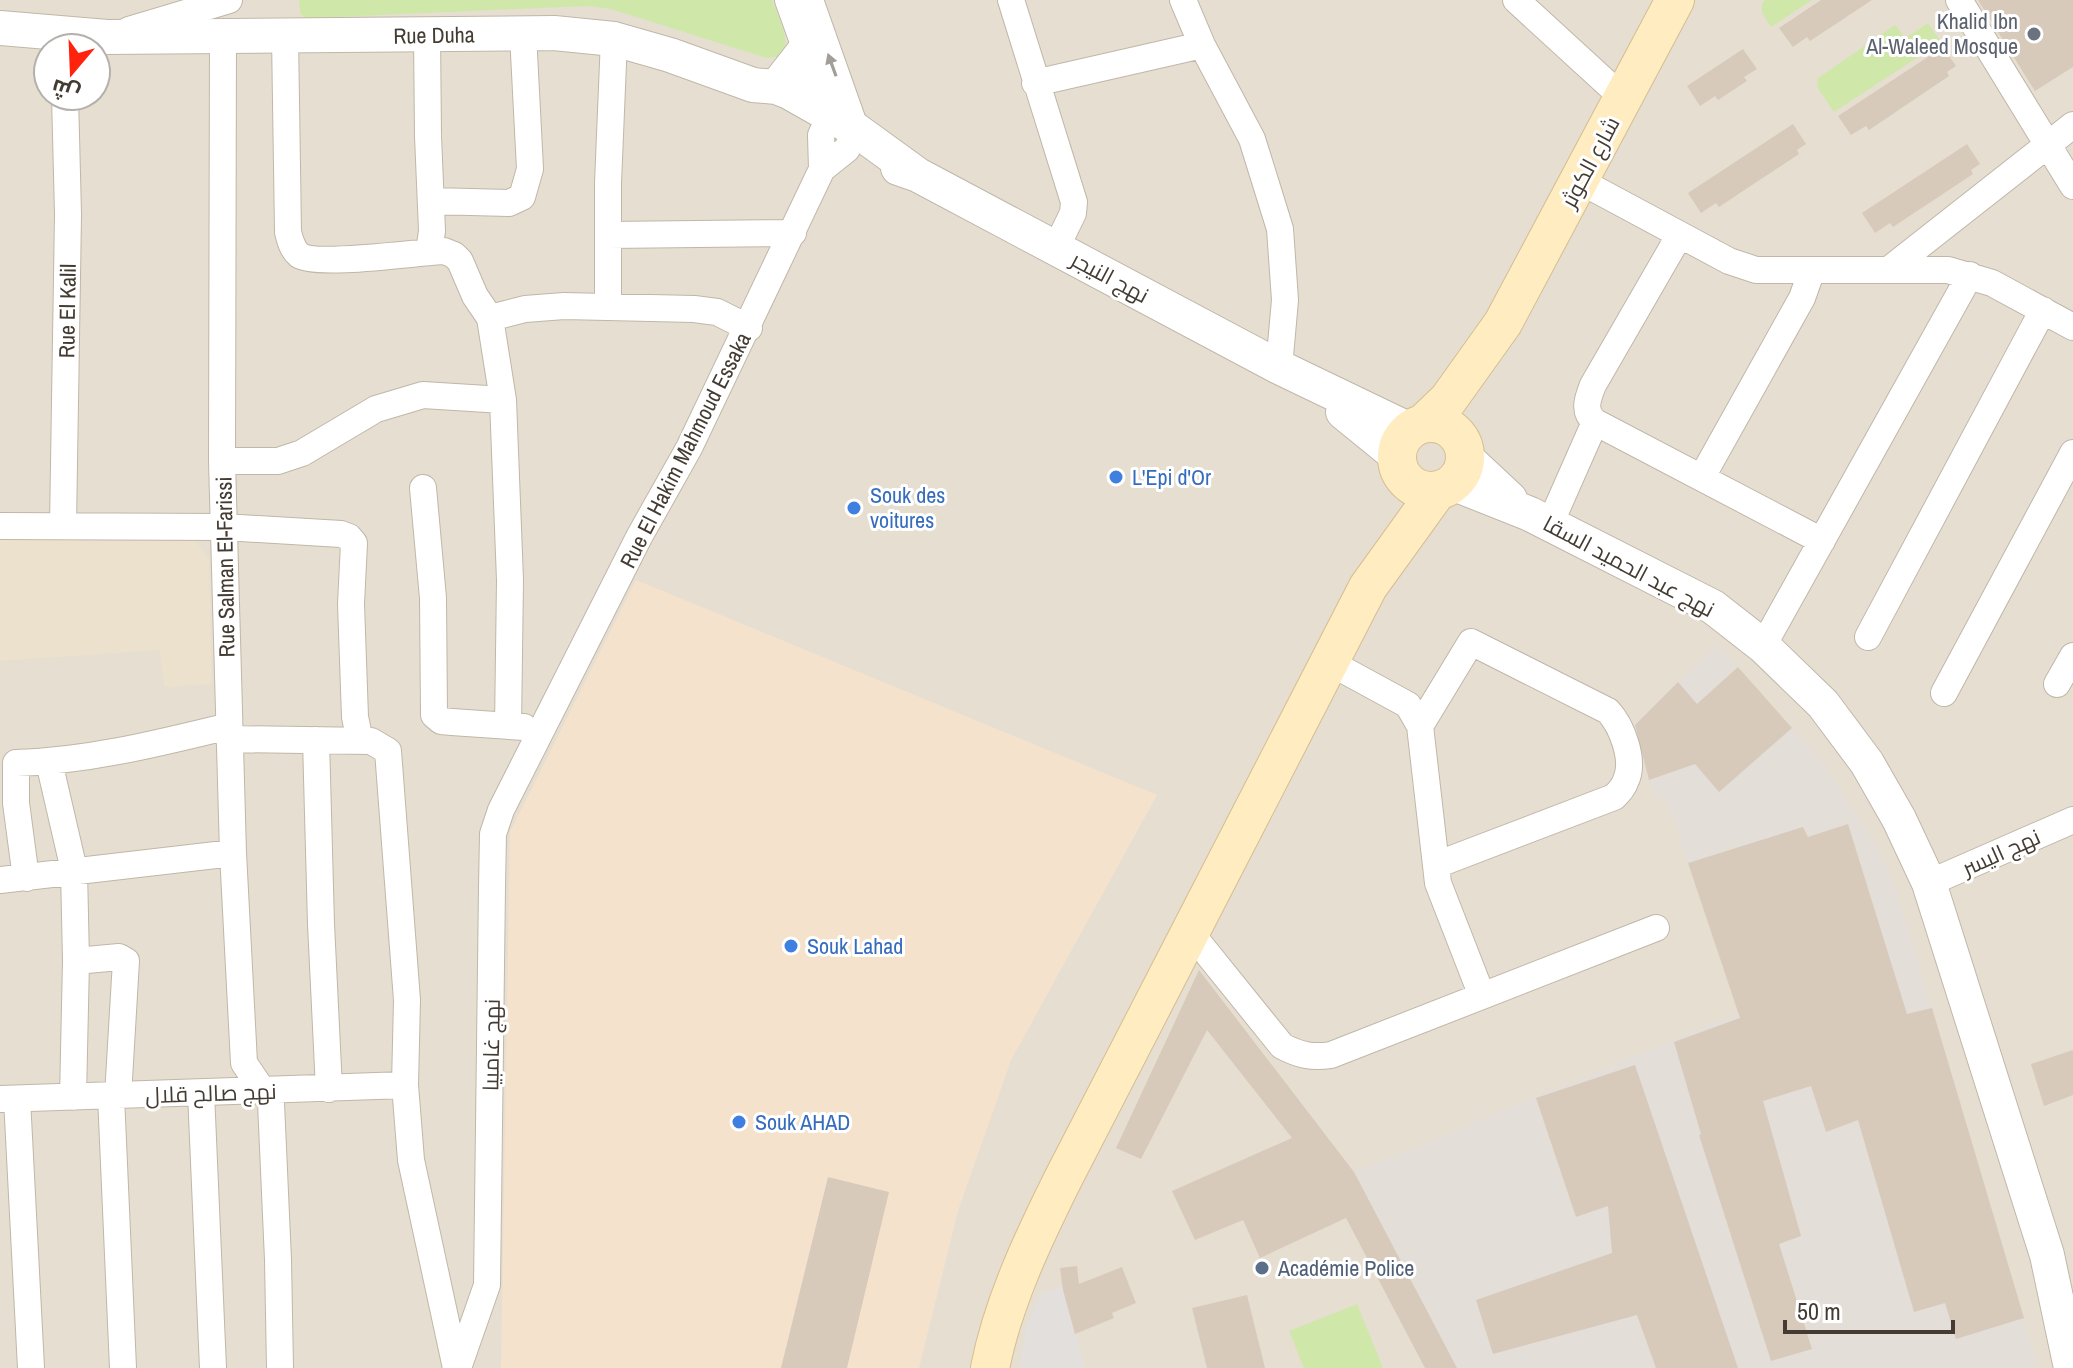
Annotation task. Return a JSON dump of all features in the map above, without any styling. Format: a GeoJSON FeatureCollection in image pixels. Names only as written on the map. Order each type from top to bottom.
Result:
{"type":"FeatureCollection","features":[{"type":"Feature","properties":{"kind":"main road","name":"شارع الكوثر"},"geometry":{"type":"LineString","coordinates":[[1408,445],[1448,400],[1503,323],[1675,0]]}},
{"type":"Feature","properties":{"kind":"main road","name":"شارع الكوثر"},"geometry":{"type":"LineString","coordinates":[[1368,587],[1454,468],[1469,414],[1503,323]]}},
{"type":"Feature","properties":{"kind":"main road"},"geometry":{"type":"LineString","coordinates":[[990,1368],[1010,1301],[1041,1224],[1368,587],[1408,445],[1446,426],[1454,468],[1416,487],[1407,480],[1408,445]]}},
{"type":"Feature","properties":{"kind":"street"},"geometry":{"type":"LineString","coordinates":[[112,35],[229,0]]}},
{"type":"Feature","properties":{"kind":"street"},"geometry":{"type":"LineString","coordinates":[[788,0],[835,140]]}},
{"type":"Feature","properties":{"kind":"street"},"geometry":{"type":"LineString","coordinates":[[810,0],[835,140]]}},
{"type":"Feature","properties":{"kind":"street"},"geometry":{"type":"LineString","coordinates":[[1011,0],[1074,202],[1073,213],[1056,248]]}},
{"type":"Feature","properties":{"kind":"street"},"geometry":{"type":"LineString","coordinates":[[1183,0],[1202,45],[1252,139],[1280,229],[1290,373]]}},
{"type":"Feature","properties":{"kind":"street"},"geometry":{"type":"LineString","coordinates":[[1516,0],[1623,98]]}},
{"type":"Feature","properties":{"kind":"street"},"geometry":{"type":"LineString","coordinates":[[1959,0],[2073,186]]}},
{"type":"Feature","properties":{"kind":"street","name":"Rue Duha"},"geometry":{"type":"LineString","coordinates":[[0,28],[32,35]]}},
{"type":"Feature","properties":{"kind":"street"},"geometry":{"type":"LineString","coordinates":[[432,201],[509,203],[522,197],[530,169],[523,34]]}},
{"type":"Feature","properties":{"kind":"street","name":"Rue Duha"},"geometry":{"type":"LineString","coordinates":[[112,37],[523,34],[614,39],[764,86],[777,110],[835,140]]}},
{"type":"Feature","properties":{"kind":"street","name":"Rue Salman El-Farissi"},"geometry":{"type":"LineString","coordinates":[[223,36],[222,461],[233,853],[244,1063],[271,1103],[280,1368]]}},
{"type":"Feature","properties":{"kind":"street"},"geometry":{"type":"LineString","coordinates":[[285,36],[288,232],[292,245],[299,254],[309,259],[444,251],[454,255],[490,318],[503,400],[510,565],[508,726]]}},
{"type":"Feature","properties":{"kind":"street"},"geometry":{"type":"LineString","coordinates":[[427,36],[432,201],[429,252]]}},
{"type":"Feature","properties":{"kind":"street"},"geometry":{"type":"LineString","coordinates":[[608,306],[614,39]]}},
{"type":"Feature","properties":{"kind":"street"},"geometry":{"type":"LineString","coordinates":[[1035,83],[1202,45]]}},
{"type":"Feature","properties":{"kind":"street"},"geometry":{"type":"LineString","coordinates":[[764,86],[805,50]]}},
{"type":"Feature","properties":{"kind":"street","name":"Rue El Kalil"},"geometry":{"type":"LineString","coordinates":[[63,526],[68,214],[65,112]]}},
{"type":"Feature","properties":{"kind":"street"},"geometry":{"type":"LineString","coordinates":[[1891,268],[2073,125]]}},
{"type":"Feature","properties":{"kind":"street","name":"نهج النيجر"},"geometry":{"type":"LineString","coordinates":[[835,140],[918,175],[1056,248],[1290,373],[1408,445]]}},
{"type":"Feature","properties":{"kind":"street","name":"Rue El Hakim Mahmoud Essaka"},"geometry":{"type":"LineString","coordinates":[[543,728],[749,328],[835,140]]}},
{"type":"Feature","properties":{"kind":"street"},"geometry":{"type":"LineString","coordinates":[[1580,181],[1679,236],[1729,261],[1756,270],[1948,270],[1992,283],[2073,327]]}},
{"type":"Feature","properties":{"kind":"street"},"geometry":{"type":"LineString","coordinates":[[608,235],[793,233]]}},
{"type":"Feature","properties":{"kind":"street"},"geometry":{"type":"LineString","coordinates":[[1679,236],[1593,385],[1587,409],[1595,422],[1822,541]]}},
{"type":"Feature","properties":{"kind":"street"},"geometry":{"type":"LineString","coordinates":[[1702,477],[1802,298],[1812,270]]}},
{"type":"Feature","properties":{"kind":"street"},"geometry":{"type":"LineString","coordinates":[[1763,646],[1970,275]]}},
{"type":"Feature","properties":{"kind":"street"},"geometry":{"type":"LineString","coordinates":[[490,318],[525,309],[608,306],[717,312],[749,328]]}},
{"type":"Feature","properties":{"kind":"street"},"geometry":{"type":"LineString","coordinates":[[1868,637],[2043,310]]}},
{"type":"Feature","properties":{"kind":"street"},"geometry":{"type":"LineString","coordinates":[[222,461],[278,461],[302,453],[376,409],[423,395],[503,400]]}},
{"type":"Feature","properties":{"kind":"street"},"geometry":{"type":"LineString","coordinates":[[1540,519],[1595,422]]}},
{"type":"Feature","properties":{"kind":"street"},"geometry":{"type":"LineString","coordinates":[[1944,693],[2073,453]]}},
{"type":"Feature","properties":{"kind":"street","name":"نهج عبد الحميد السقا"},"geometry":{"type":"LineString","coordinates":[[1454,468],[1540,519],[1713,607],[1763,646],[1823,704],[1867,763],[1899,819],[1929,883],[2047,1255]]}},
{"type":"Feature","properties":{"kind":"street"},"geometry":{"type":"LineString","coordinates":[[423,488],[433,598],[434,715],[441,721],[543,728]]}},
{"type":"Feature","properties":{"kind":"street"},"geometry":{"type":"LineString","coordinates":[[0,526],[224,527],[349,537],[354,543],[351,604],[355,717],[360,741]]}},
{"type":"Feature","properties":{"kind":"street"},"geometry":{"type":"LineString","coordinates":[[1420,726],[1471,642],[1608,711],[1619,724],[1630,768],[1626,784],[1614,797],[1436,865]]}},
{"type":"Feature","properties":{"kind":"street"},"geometry":{"type":"LineString","coordinates":[[2057,684],[2073,656]]}},
{"type":"Feature","properties":{"kind":"street"},"geometry":{"type":"LineString","coordinates":[[1329,662],[1408,705],[1420,726],[1438,883],[1482,996]]}},
{"type":"Feature","properties":{"kind":"street","name":"نهج غامبيا"},"geometry":{"type":"LineString","coordinates":[[457,1368],[487,1285],[493,834],[501,810],[543,728]]}},
{"type":"Feature","properties":{"kind":"street"},"geometry":{"type":"LineString","coordinates":[[26,878],[8,804],[16,763],[49,762],[229,732],[316,740],[371,741],[388,751],[407,1000],[405,1085],[411,1160],[457,1368]]}},
{"type":"Feature","properties":{"kind":"street"},"geometry":{"type":"LineString","coordinates":[[316,740],[329,1089]]}},
{"type":"Feature","properties":{"kind":"street"},"geometry":{"type":"LineString","coordinates":[[49,762],[74,870],[76,961],[73,1097]]}},
{"type":"Feature","properties":{"kind":"street","name":"نهج اليسر"},"geometry":{"type":"LineString","coordinates":[[1929,883],[2073,820]]}},
{"type":"Feature","properties":{"kind":"street"},"geometry":{"type":"LineString","coordinates":[[0,880],[233,853]]}},
{"type":"Feature","properties":{"kind":"street"},"geometry":{"type":"LineString","coordinates":[[1190,932],[1282,1046],[1297,1054],[1314,1057],[1331,1055],[1656,928]]}},
{"type":"Feature","properties":{"kind":"street"},"geometry":{"type":"LineString","coordinates":[[76,961],[119,957],[126,961],[115,1096],[123,1368]]}},
{"type":"Feature","properties":{"kind":"street","name":"نهج صالح قلال"},"geometry":{"type":"LineString","coordinates":[[8,1099],[405,1085]]}},
{"type":"Feature","properties":{"kind":"street"},"geometry":{"type":"LineString","coordinates":[[201,1093],[213,1368]]}},
{"type":"Feature","properties":{"kind":"street"},"geometry":{"type":"LineString","coordinates":[[8,1099],[31,1368]]}},
{"type":"Feature","properties":{"kind":"street"},"geometry":{"type":"LineString","coordinates":[[2047,1255],[2073,1303]]}},
{"type":"Feature","properties":{"kind":"street"},"geometry":{"type":"LineString","coordinates":[[2047,1255],[2071,1368]]}},
{"type":"Feature","properties":{"kind":"shaded area"},"geometry":{"type":"Polygon","coordinates":[[[0,0],[2073,0],[2073,1368],[0,1368],[0,0]]]}},
{"type":"Feature","properties":{"kind":"shaded area"},"geometry":{"type":"Polygon","coordinates":[[[0,536],[192,536],[209,559],[212,684],[164,687],[160,650],[0,661],[0,536]]]}},
{"type":"Feature","properties":{"kind":"shaded area","name":"Souk Lahad"},"geometry":{"type":"Polygon","coordinates":[[[636,580],[1157,795],[1011,1060],[958,1211],[919,1368],[501,1368],[510,832],[636,580]]]}},
{"type":"Feature","properties":{"kind":"shaded area"},"geometry":{"type":"Polygon","coordinates":[[[1717,644],[1823,762],[1879,850],[1899,898],[2038,1366],[1457,1368],[1354,1172],[1738,1013],[1665,796],[1655,799],[1633,726],[1717,644]]]}},
{"type":"Feature","properties":{"kind":"shaded area"},"geometry":{"type":"Polygon","coordinates":[[[1063,1286],[1085,1368],[1019,1368],[1026,1328],[1040,1294],[1063,1286]]]}},
{"type":"Feature","properties":{"kind":"green space"},"geometry":{"type":"Polygon","coordinates":[[[299,0],[772,0],[786,43],[782,56],[766,58],[611,9],[587,6],[313,18],[300,13],[299,0]]]}},
{"type":"Feature","properties":{"kind":"green space"},"geometry":{"type":"Polygon","coordinates":[[[1765,0],[1812,0],[1771,27],[1762,13],[1765,0]]]}},
{"type":"Feature","properties":{"kind":"green space"},"geometry":{"type":"Polygon","coordinates":[[[1928,23],[1941,42],[1834,112],[1817,87],[1818,78],[1895,25],[1905,38],[1928,23]]]}},
{"type":"Feature","properties":{"kind":"green space"},"geometry":{"type":"Polygon","coordinates":[[[1357,1304],[1383,1368],[1304,1368],[1289,1331],[1357,1304]]]}},
{"type":"Feature","properties":{"kind":"building"},"geometry":{"type":"Polygon","coordinates":[[[1821,0],[1872,0],[1810,41],[1807,37],[1793,47],[1779,28],[1821,0]]]}},
{"type":"Feature","properties":{"kind":"building","name":"Khalid Ibn Al-Waleed Mosque"},"geometry":{"type":"Polygon","coordinates":[[[1978,0],[2073,0],[2073,67],[2035,91],[1978,0]]]}},
{"type":"Feature","properties":{"kind":"building"},"geometry":{"type":"Polygon","coordinates":[[[1943,47],[1956,66],[1947,72],[1949,76],[1869,130],[1866,126],[1851,135],[1838,116],[1943,47]]]}},
{"type":"Feature","properties":{"kind":"building"},"geometry":{"type":"Polygon","coordinates":[[[1743,49],[1757,69],[1744,77],[1747,81],[1718,100],[1715,96],[1700,106],[1687,86],[1743,49]]]}},
{"type":"Feature","properties":{"kind":"building"},"geometry":{"type":"Polygon","coordinates":[[[1793,124],[1806,144],[1797,150],[1799,154],[1719,207],[1716,203],[1701,213],[1688,193],[1793,124]]]}},
{"type":"Feature","properties":{"kind":"building"},"geometry":{"type":"Polygon","coordinates":[[[1967,144],[1980,164],[1971,170],[1973,174],[1893,227],[1890,223],[1875,233],[1862,213],[1967,144]]]}},
{"type":"Feature","properties":{"kind":"building"},"geometry":{"type":"Polygon","coordinates":[[[1738,667],[1792,728],[1719,792],[1695,764],[1649,780],[1635,725],[1678,682],[1697,704],[1738,667]]]}},
{"type":"Feature","properties":{"kind":"building"},"geometry":{"type":"Polygon","coordinates":[[[1848,824],[1907,1014],[1932,1008],[2024,1318],[1956,1339],[1945,1303],[1914,1312],[1858,1120],[1826,1132],[1811,1086],[1763,1101],[1801,1236],[1779,1244],[1812,1349],[1771,1361],[1699,1135],[1674,1042],[1740,1018],[1688,863],[1803,827],[1808,837],[1848,824]]]}},
{"type":"Feature","properties":{"kind":"building"},"geometry":{"type":"Polygon","coordinates":[[[1199,970],[1354,1172],[1457,1368],[1425,1368],[1346,1218],[1260,1258],[1243,1220],[1195,1240],[1172,1191],[1292,1138],[1207,1030],[1141,1159],[1116,1148],[1199,970]]]}},
{"type":"Feature","properties":{"kind":"building"},"geometry":{"type":"Polygon","coordinates":[[[2073,1050],[2073,1095],[2044,1106],[2031,1064],[2073,1050]]]}},
{"type":"Feature","properties":{"kind":"building"},"geometry":{"type":"Polygon","coordinates":[[[1635,1065],[1738,1368],[1656,1368],[1637,1315],[1493,1354],[1476,1300],[1612,1253],[1608,1206],[1576,1217],[1536,1098],[1635,1065]]]}},
{"type":"Feature","properties":{"kind":"building"},"geometry":{"type":"Polygon","coordinates":[[[828,1177],[889,1192],[847,1368],[781,1368],[828,1177]]]}},
{"type":"Feature","properties":{"kind":"building"},"geometry":{"type":"Polygon","coordinates":[[[1077,1266],[1079,1284],[1122,1267],[1136,1303],[1112,1313],[1114,1318],[1075,1334],[1060,1268],[1077,1266]]]}},
{"type":"Feature","properties":{"kind":"building"},"geometry":{"type":"Polygon","coordinates":[[[1247,1295],[1265,1368],[1207,1368],[1192,1308],[1247,1295]]]}},
{"type":"Feature","properties":{"kind":"place","name":"Khalid Ibn Al-Waleed Mosque"},"geometry":{"type":"Point","coordinates":[2034,34]}},
{"type":"Feature","properties":{"kind":"place","name":"L'Epi d'Or"},"geometry":{"type":"Point","coordinates":[1116,477]}},
{"type":"Feature","properties":{"kind":"place","name":"Souk des voitures"},"geometry":{"type":"Point","coordinates":[854,508]}},
{"type":"Feature","properties":{"kind":"place","name":"Souk Lahad"},"geometry":{"type":"Point","coordinates":[791,946]}},
{"type":"Feature","properties":{"kind":"place","name":"Souk AHAD"},"geometry":{"type":"Point","coordinates":[739,1122]}},
{"type":"Feature","properties":{"kind":"place","name":"Académie Police"},"geometry":{"type":"Point","coordinates":[1262,1268]}}]}
